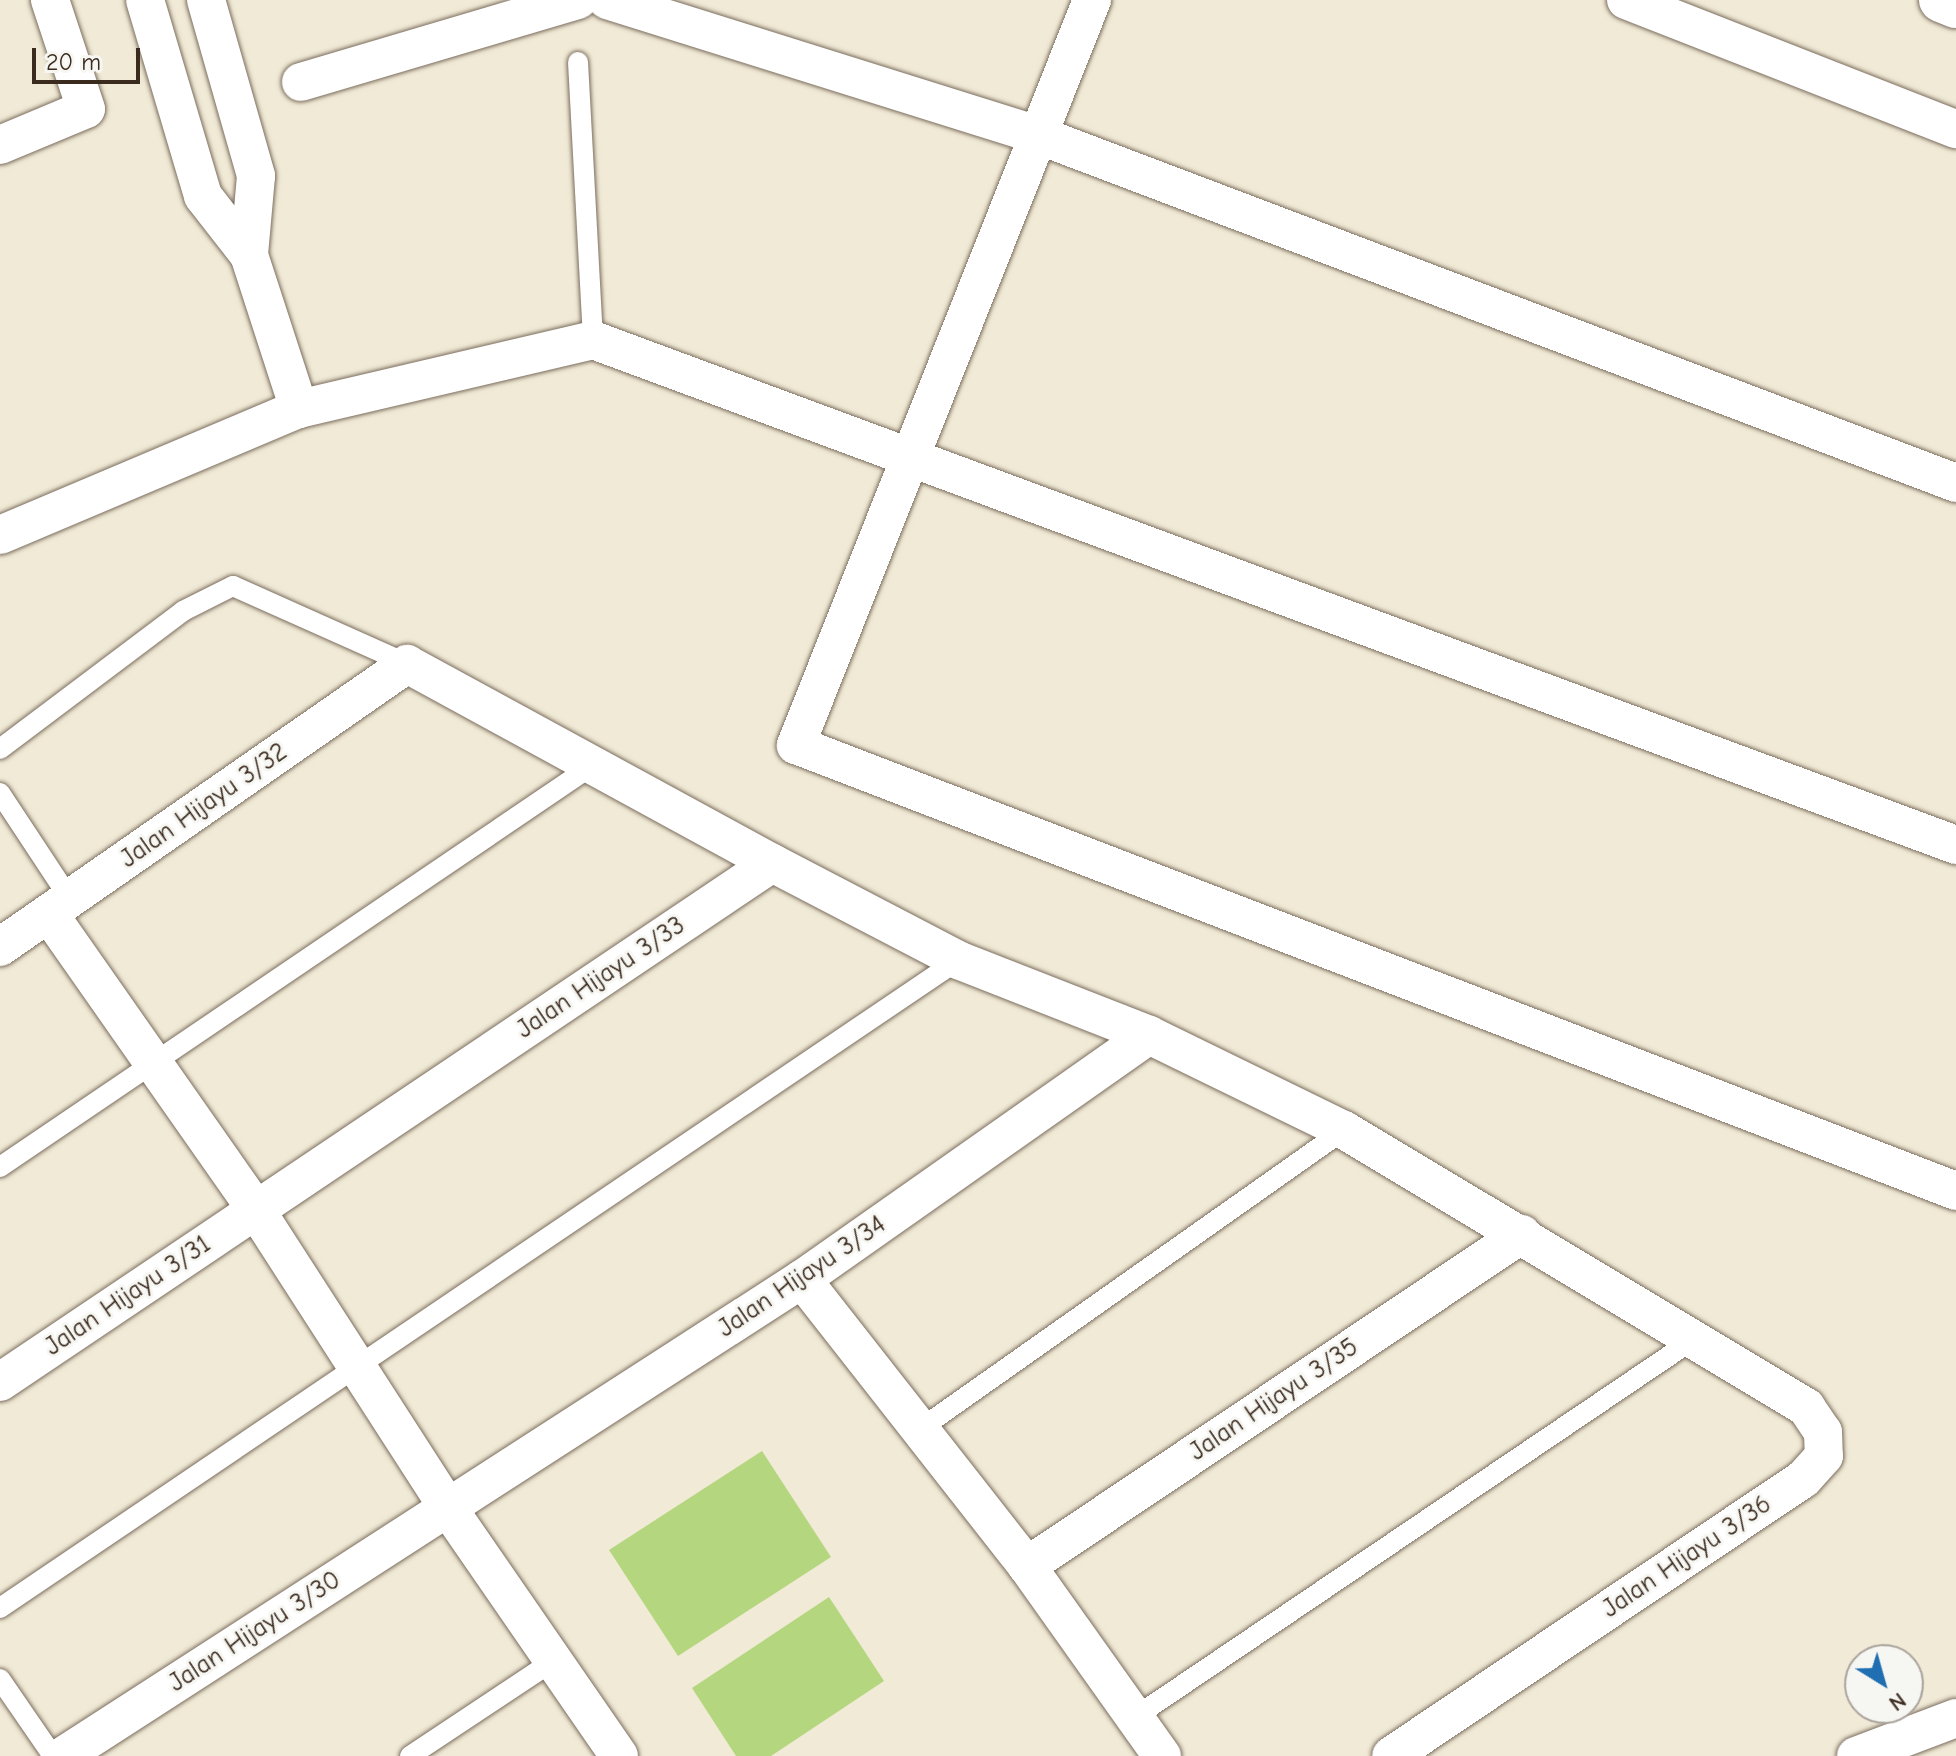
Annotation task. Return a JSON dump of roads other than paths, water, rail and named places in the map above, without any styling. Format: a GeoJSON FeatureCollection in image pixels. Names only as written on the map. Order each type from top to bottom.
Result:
{"type":"FeatureCollection","features":[{"type":"Feature","properties":{"kind":"street"},"geometry":{"type":"LineString","coordinates":[[0,145],[86,109],[50,0]]}},
{"type":"Feature","properties":{"kind":"street"},"geometry":{"type":"LineString","coordinates":[[145,0],[203,196],[249,255],[299,409]]}},
{"type":"Feature","properties":{"kind":"street"},"geometry":{"type":"LineString","coordinates":[[206,0],[256,176],[249,255]]}},
{"type":"Feature","properties":{"kind":"street"},"geometry":{"type":"LineString","coordinates":[[301,82],[578,0]]}},
{"type":"Feature","properties":{"kind":"street"},"geometry":{"type":"LineString","coordinates":[[607,0],[1038,135],[1956,483]]}},
{"type":"Feature","properties":{"kind":"street"},"geometry":{"type":"LineString","coordinates":[[1092,0],[796,745],[1956,1191]]}},
{"type":"Feature","properties":{"kind":"street"},"geometry":{"type":"LineString","coordinates":[[1626,0],[1956,129]]}},
{"type":"Feature","properties":{"kind":"street"},"geometry":{"type":"LineString","coordinates":[[1941,0],[1956,6]]}},
{"type":"Feature","properties":{"kind":"street"},"geometry":{"type":"LineString","coordinates":[[0,535],[299,409],[593,340],[1956,845]]}},
{"type":"Feature","properties":{"kind":"street"},"geometry":{"type":"LineString","coordinates":[[407,664],[772,863],[958,960]]}},
{"type":"Feature","properties":{"kind":"street","name":"Jalan Hijayu 3/32"},"geometry":{"type":"LineString","coordinates":[[0,947],[407,664]]}},
{"type":"Feature","properties":{"kind":"street","name":"Jalan Hijayu 3/33"},"geometry":{"type":"LineString","coordinates":[[256,1210],[772,863]]}},
{"type":"Feature","properties":{"kind":"street"},"geometry":{"type":"LineString","coordinates":[[60,906],[154,1064],[256,1210],[448,1508],[619,1756]]}},
{"type":"Feature","properties":{"kind":"street","name":"Jalan Hijayu 3/36"},"geometry":{"type":"LineString","coordinates":[[958,960],[1149,1035],[1344,1130],[1806,1407],[1823,1432],[1824,1456],[1803,1479],[1391,1756]]}},
{"type":"Feature","properties":{"kind":"street","name":"Jalan Hijayu 3/34"},"geometry":{"type":"LineString","coordinates":[[448,1508],[802,1279],[1149,1035]]}},
{"type":"Feature","properties":{"kind":"street","name":"Jalan Hijayu 3/31"},"geometry":{"type":"LineString","coordinates":[[0,1382],[256,1210]]}},
{"type":"Feature","properties":{"kind":"street","name":"Jalan Hijayu 3/35"},"geometry":{"type":"LineString","coordinates":[[1027,1566],[1522,1234]]}},
{"type":"Feature","properties":{"kind":"street"},"geometry":{"type":"LineString","coordinates":[[802,1279],[1027,1566],[1162,1756]]}},
{"type":"Feature","properties":{"kind":"street","name":"Jalan Hijayu 3/30"},"geometry":{"type":"LineString","coordinates":[[63,1756],[448,1508]]}},
{"type":"Feature","properties":{"kind":"street"},"geometry":{"type":"LineString","coordinates":[[1856,1756],[1956,1718]]}},
{"type":"Feature","properties":{"kind":"lane"},"geometry":{"type":"LineString","coordinates":[[578,62],[593,340]]}},
{"type":"Feature","properties":{"kind":"lane"},"geometry":{"type":"LineString","coordinates":[[0,749],[183,611],[233,586],[407,664]]}},
{"type":"Feature","properties":{"kind":"lane"},"geometry":{"type":"LineString","coordinates":[[0,1167],[593,765]]}},
{"type":"Feature","properties":{"kind":"lane"},"geometry":{"type":"LineString","coordinates":[[0,793],[60,906]]}},
{"type":"Feature","properties":{"kind":"lane"},"geometry":{"type":"LineString","coordinates":[[0,1608],[358,1370],[958,960]]}},
{"type":"Feature","properties":{"kind":"lane"},"geometry":{"type":"LineString","coordinates":[[920,1429],[1344,1130]]}},
{"type":"Feature","properties":{"kind":"lane"},"geometry":{"type":"LineString","coordinates":[[1135,1717],[1694,1339]]}},
{"type":"Feature","properties":{"kind":"lane"},"geometry":{"type":"LineString","coordinates":[[410,1756],[553,1661]]}},
{"type":"Feature","properties":{"kind":"lane"},"geometry":{"type":"LineString","coordinates":[[0,1679],[53,1756]]}}]}
